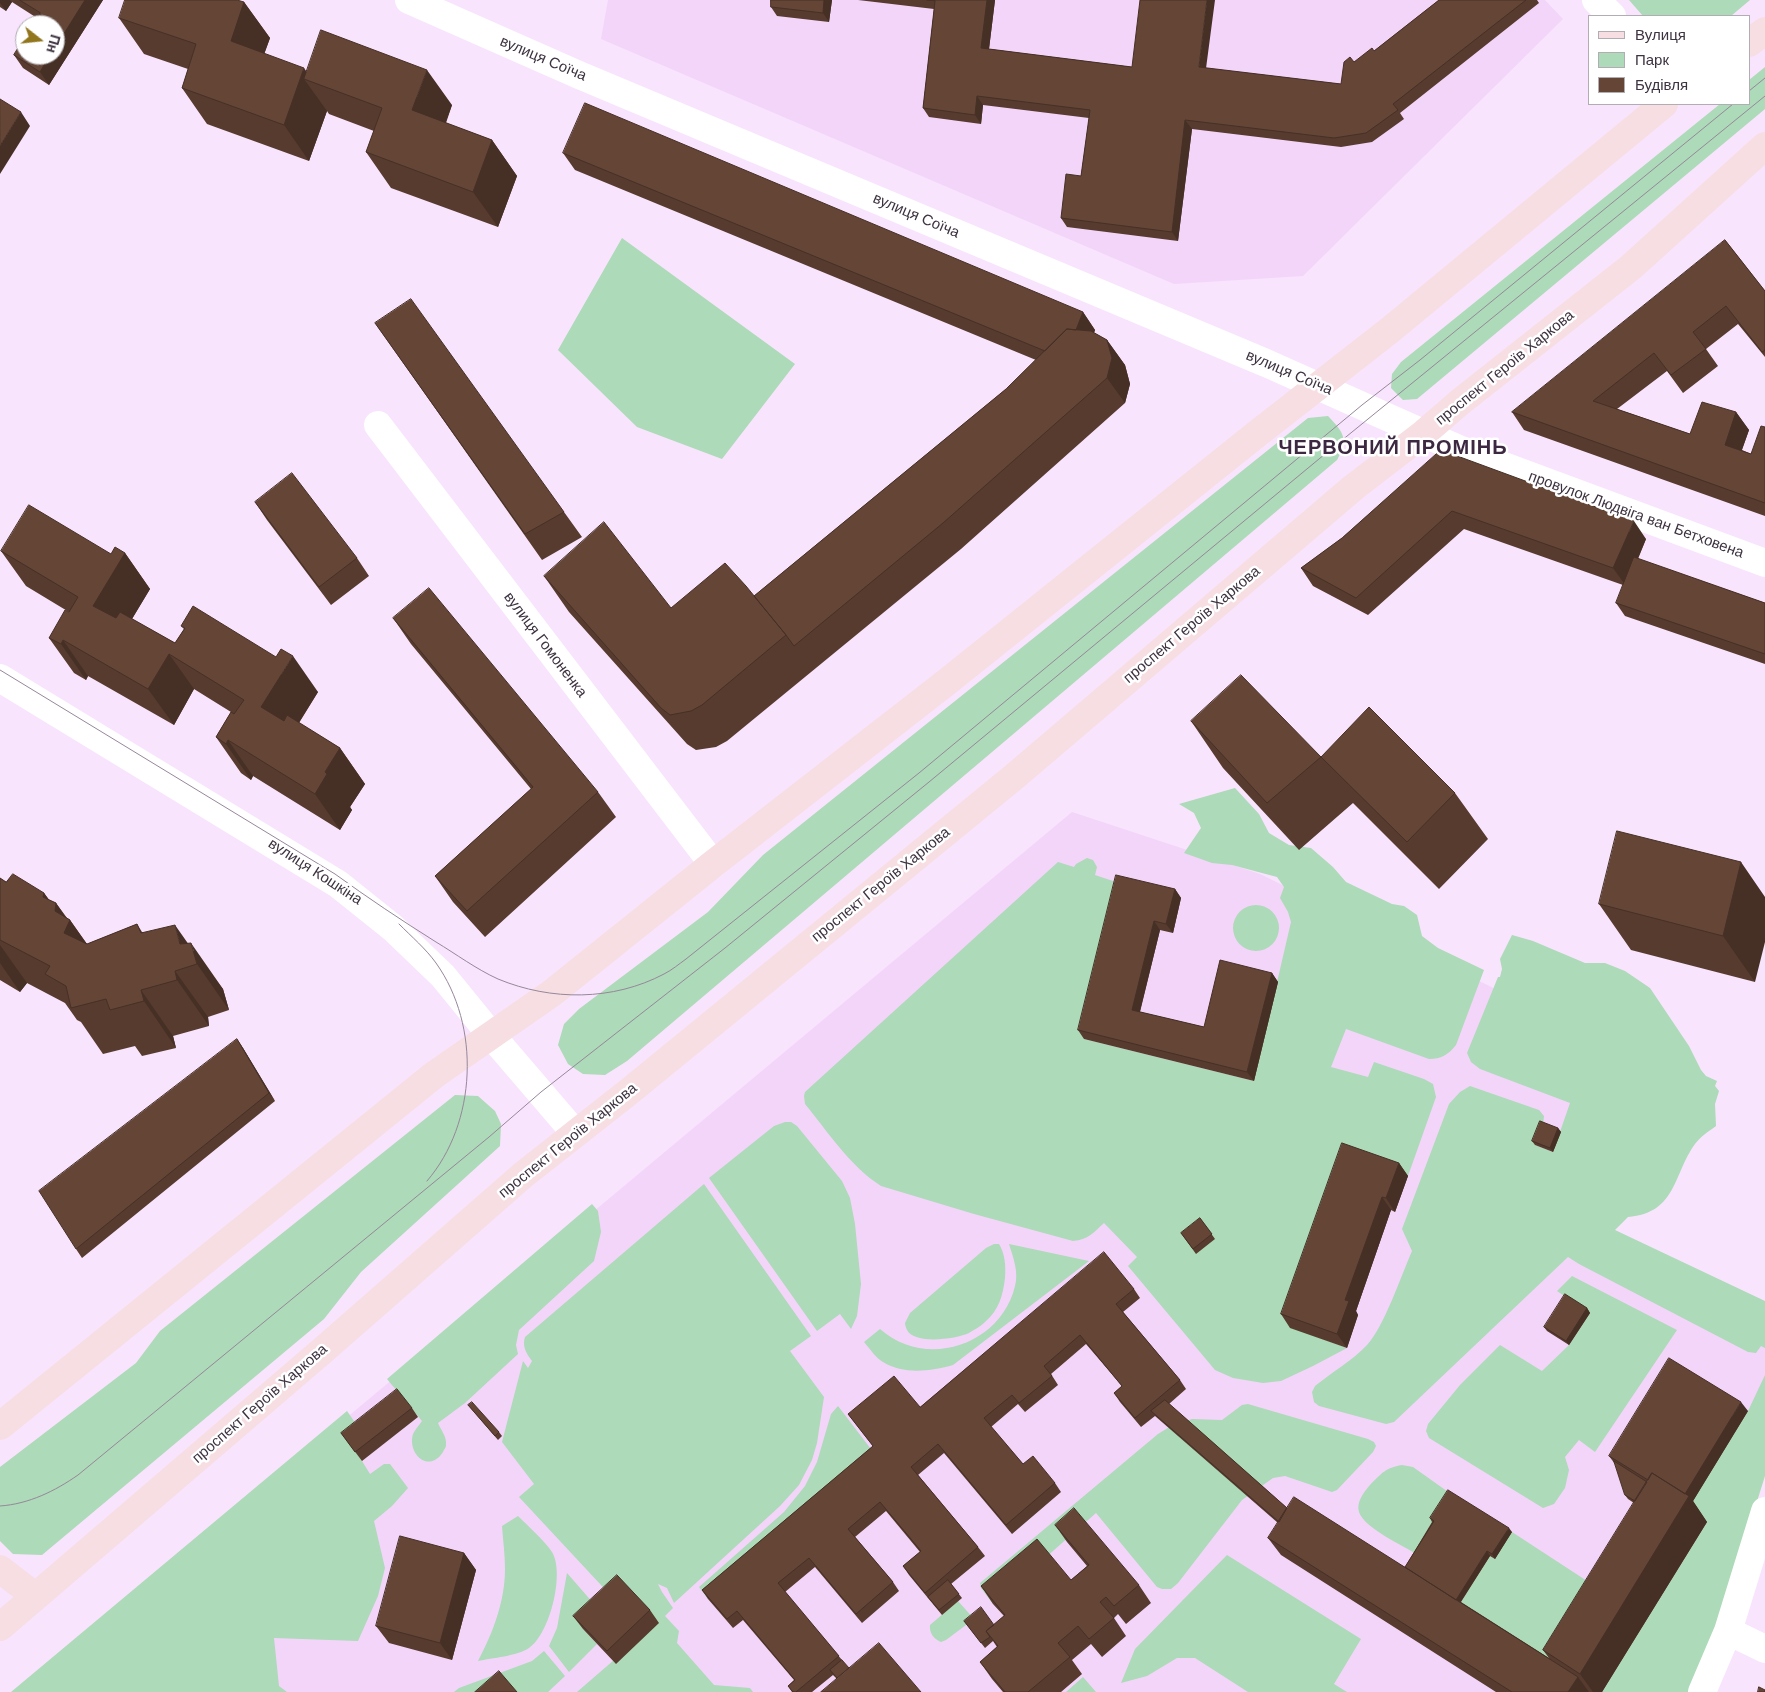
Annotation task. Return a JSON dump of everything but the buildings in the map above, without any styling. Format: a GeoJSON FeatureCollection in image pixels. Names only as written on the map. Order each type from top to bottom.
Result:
{"type":"FeatureCollection","features":[{"type":"Feature","properties":{"kind":"main road"},"geometry":{"type":"LineString","coordinates":[[1750,42],[1765,31]]}},
{"type":"Feature","properties":{"kind":"main road"},"geometry":{"type":"LineString","coordinates":[[0,1426],[434,1074],[552,993],[713,864],[948,681],[1318,385],[1390,330],[1663,105]]}},
{"type":"Feature","properties":{"kind":"main road","name":"проспект Героїв Харкова"},"geometry":{"type":"LineString","coordinates":[[0,1627],[322,1351],[523,1175],[631,1090],[1015,776],[1354,487],[1423,434],[1460,402],[1631,266],[1765,146]]}},
{"type":"Feature","properties":{"kind":"main road"},"geometry":{"type":"LineString","coordinates":[[0,1569],[35,1596]]}},
{"type":"Feature","properties":{"kind":"street","name":"вулиця Соїча"},"geometry":{"type":"LineString","coordinates":[[409,0],[455,9],[579,75],[1318,385],[1423,434]]}},
{"type":"Feature","properties":{"kind":"street"},"geometry":{"type":"LineString","coordinates":[[1596,0],[1611,15]]}},
{"type":"Feature","properties":{"kind":"street","name":"вулиця Гомоненка"},"geometry":{"type":"LineString","coordinates":[[378,425],[713,864]]}},
{"type":"Feature","properties":{"kind":"street","name":"провулок Людвіга ван Бетховена"},"geometry":{"type":"LineString","coordinates":[[1423,434],[1461,450],[1765,563]]}},
{"type":"Feature","properties":{"kind":"street","name":"вулиця Кошкіна"},"geometry":{"type":"LineString","coordinates":[[0,678],[338,884],[393,928],[424,955],[444,976],[491,1035],[575,1133]]}},
{"type":"Feature","properties":{"kind":"street"},"geometry":{"type":"LineString","coordinates":[[1702,1692],[1728,1631],[1765,1511]]}},
{"type":"Feature","properties":{"kind":"street"},"geometry":{"type":"LineString","coordinates":[[1728,1631],[1765,1649]]}},
{"type":"Feature","properties":{"kind":"shaded area"},"geometry":{"type":"Polygon","coordinates":[[[608,0],[1545,0],[1563,19],[1303,276],[1174,284],[601,39],[608,0]]]}},
{"type":"Feature","properties":{"kind":"shaded area"},"geometry":{"type":"Polygon","coordinates":[[[1072,812],[1260,874],[1645,1062],[1591,1219],[1765,1303],[1765,1462],[1685,1692],[18,1692],[1072,812]]]}},
{"type":"Feature","properties":{"kind":"green space"},"geometry":{"type":"Polygon","coordinates":[[[1629,0],[1750,0],[1732,15],[1642,15],[1629,0]]]}},
{"type":"Feature","properties":{"kind":"green space"},"geometry":{"type":"Polygon","coordinates":[[[1765,67],[1765,109],[1417,399],[1403,400],[1391,388],[1392,374],[1401,362],[1719,105],[1750,105],[1750,79],[1765,67]]]}},
{"type":"Feature","properties":{"kind":"green space"},"geometry":{"type":"Polygon","coordinates":[[[622,238],[795,364],[722,459],[637,427],[558,350],[622,238]]]}},
{"type":"Feature","properties":{"kind":"green space"},"geometry":{"type":"Polygon","coordinates":[[[1328,416],[1343,436],[1343,447],[1337,460],[627,1061],[605,1075],[583,1074],[568,1064],[558,1045],[564,1024],[579,1009],[708,912],[763,855],[1308,418],[1328,416]]]}},
{"type":"Feature","properties":{"kind":"green space"},"geometry":{"type":"Polygon","coordinates":[[[1235,788],[1259,814],[1269,833],[1289,845],[1311,848],[1333,867],[1346,882],[1392,904],[1404,906],[1417,915],[1422,936],[1438,948],[1484,970],[1456,1045],[1441,1057],[1429,1059],[1346,1029],[1331,1067],[1368,1077],[1374,1062],[1424,1079],[1433,1084],[1436,1097],[1408,1176],[1290,1327],[1347,1348],[1281,1381],[1263,1383],[1233,1378],[1215,1370],[1128,1266],[1137,1257],[1104,1223],[1087,1237],[1073,1241],[881,1186],[849,1159],[805,1104],[804,1096],[805,1092],[1058,862],[1074,867],[1087,858],[1093,860],[1097,867],[1095,875],[1122,884],[1084,1039],[1254,1081],[1291,922],[1280,898],[1284,887],[1277,877],[1232,865],[1212,863],[1184,853],[1201,828],[1194,813],[1179,804],[1235,788]]]}},
{"type":"Feature","properties":{"kind":"green space"},"geometry":{"type":"Polygon","coordinates":[[[1251,905],[1261,905],[1275,915],[1279,928],[1275,941],[1269,947],[1261,951],[1251,951],[1237,941],[1233,933],[1233,923],[1243,909],[1251,905]]]}},
{"type":"Feature","properties":{"kind":"green space"},"geometry":{"type":"Polygon","coordinates":[[[1512,935],[1533,941],[1585,963],[1605,963],[1625,971],[1650,988],[1689,1046],[1701,1070],[1706,1076],[1717,1081],[1715,1086],[1719,1091],[1715,1104],[1716,1126],[1695,1144],[1665,1200],[1656,1208],[1644,1214],[1628,1217],[1615,1230],[1765,1301],[1765,1348],[1761,1346],[1756,1353],[1748,1352],[1568,1257],[1394,1422],[1386,1424],[1319,1406],[1314,1402],[1312,1392],[1315,1386],[1367,1345],[1386,1314],[1412,1251],[1402,1229],[1449,1104],[1460,1092],[1470,1086],[1539,1110],[1544,1116],[1543,1125],[1535,1145],[1553,1152],[1570,1103],[1480,1069],[1471,1062],[1467,1053],[1498,977],[1500,977],[1502,969],[1500,959],[1512,935]]]}},
{"type":"Feature","properties":{"kind":"green space"},"geometry":{"type":"Polygon","coordinates":[[[455,1095],[478,1096],[495,1111],[501,1124],[500,1146],[361,1272],[324,1319],[42,1555],[13,1554],[0,1541],[0,1467],[136,1363],[160,1331],[455,1095]]]}},
{"type":"Feature","properties":{"kind":"green space"},"geometry":{"type":"Polygon","coordinates":[[[791,1122],[797,1126],[842,1181],[850,1198],[855,1224],[861,1284],[857,1316],[851,1329],[840,1314],[817,1331],[709,1178],[774,1126],[791,1122]]]}},
{"type":"Feature","properties":{"kind":"green space"},"geometry":{"type":"Polygon","coordinates":[[[704,1184],[811,1336],[790,1351],[824,1397],[817,1443],[812,1460],[799,1485],[780,1506],[674,1603],[667,1588],[658,1584],[673,1608],[665,1616],[679,1631],[677,1643],[714,1685],[750,1688],[753,1692],[577,1692],[658,1622],[614,1599],[519,1497],[534,1484],[502,1442],[523,1361],[528,1368],[532,1361],[525,1349],[525,1337],[704,1184]]]}},
{"type":"Feature","properties":{"kind":"green space"},"geometry":{"type":"Polygon","coordinates":[[[592,1204],[598,1211],[601,1232],[594,1261],[519,1330],[516,1345],[518,1354],[465,1403],[438,1423],[445,1436],[446,1442],[443,1452],[432,1461],[421,1459],[413,1448],[412,1441],[413,1434],[422,1421],[387,1379],[592,1204]]]}},
{"type":"Feature","properties":{"kind":"green space"},"geometry":{"type":"Polygon","coordinates":[[[999,1244],[1003,1252],[1005,1274],[1000,1302],[990,1317],[982,1325],[969,1333],[955,1337],[927,1339],[911,1335],[905,1324],[910,1313],[986,1248],[999,1244]]]}},
{"type":"Feature","properties":{"kind":"green space"},"geometry":{"type":"Polygon","coordinates":[[[1009,1244],[1089,1261],[953,1365],[918,1371],[900,1369],[880,1360],[864,1342],[880,1329],[898,1341],[919,1348],[939,1349],[959,1345],[978,1336],[994,1323],[1007,1306],[1015,1286],[1016,1270],[1009,1244]]]}},
{"type":"Feature","properties":{"kind":"green space"},"geometry":{"type":"Polygon","coordinates":[[[1572,1276],[1677,1330],[1595,1452],[1579,1440],[1565,1457],[1569,1470],[1565,1488],[1554,1504],[1543,1508],[1429,1438],[1426,1431],[1428,1424],[1460,1385],[1500,1345],[1542,1371],[1569,1345],[1590,1313],[1557,1291],[1572,1276]]]}},
{"type":"Feature","properties":{"kind":"green space"},"geometry":{"type":"Polygon","coordinates":[[[1765,1375],[1765,1476],[1719,1622],[1692,1692],[1602,1692],[1707,1522],[1687,1509],[1748,1411],[1765,1375]]]}},
{"type":"Feature","properties":{"kind":"green space"},"geometry":{"type":"Polygon","coordinates":[[[1248,1404],[1368,1439],[1374,1442],[1376,1446],[1373,1452],[1337,1490],[1332,1492],[1285,1476],[1273,1478],[1242,1500],[1178,1583],[1171,1589],[1157,1587],[1096,1513],[993,1604],[981,1588],[980,1583],[1158,1434],[1171,1426],[1192,1419],[1222,1420],[1242,1405],[1248,1404]]]}},
{"type":"Feature","properties":{"kind":"green space"},"geometry":{"type":"Polygon","coordinates":[[[838,1406],[877,1457],[708,1599],[699,1587],[784,1512],[805,1486],[817,1462],[831,1414],[838,1406]]]}},
{"type":"Feature","properties":{"kind":"green space"},"geometry":{"type":"Polygon","coordinates":[[[347,1411],[361,1431],[362,1461],[370,1474],[384,1464],[390,1464],[408,1488],[392,1506],[374,1521],[385,1568],[378,1596],[358,1641],[274,1638],[279,1686],[287,1692],[11,1692],[347,1411]]]}},
{"type":"Feature","properties":{"kind":"green space"},"geometry":{"type":"Polygon","coordinates":[[[1402,1465],[1413,1467],[1451,1494],[1418,1555],[1368,1524],[1362,1518],[1358,1508],[1363,1494],[1370,1485],[1384,1472],[1402,1465]]]}},
{"type":"Feature","properties":{"kind":"green space"},"geometry":{"type":"Polygon","coordinates":[[[518,1516],[541,1538],[552,1552],[556,1562],[557,1574],[553,1603],[543,1630],[537,1641],[529,1648],[511,1655],[478,1661],[489,1639],[503,1593],[505,1569],[502,1526],[518,1516]]]}},
{"type":"Feature","properties":{"kind":"green space"},"geometry":{"type":"Polygon","coordinates":[[[1512,1532],[1610,1596],[1561,1676],[1456,1609],[1490,1556],[1512,1532]]]}},
{"type":"Feature","properties":{"kind":"green space"},"geometry":{"type":"Polygon","coordinates":[[[1227,1555],[1361,1639],[1334,1684],[1347,1692],[1248,1692],[1195,1658],[1177,1658],[1147,1676],[1121,1683],[1135,1649],[1227,1555]]]}},
{"type":"Feature","properties":{"kind":"green space"},"geometry":{"type":"Polygon","coordinates":[[[567,1573],[601,1612],[583,1629],[597,1644],[569,1672],[549,1646],[557,1628],[567,1573]]]}},
{"type":"Feature","properties":{"kind":"green space"},"geometry":{"type":"Polygon","coordinates":[[[958,1601],[974,1619],[941,1642],[930,1631],[930,1625],[958,1601]]]}},
{"type":"Feature","properties":{"kind":"green space"},"geometry":{"type":"Polygon","coordinates":[[[544,1651],[565,1676],[548,1692],[454,1692],[459,1688],[532,1661],[544,1651]]]}},
{"type":"Feature","properties":{"kind":"green space"},"geometry":{"type":"Polygon","coordinates":[[[1083,1677],[1096,1692],[1066,1692],[1083,1677]]]}},
{"type":"Feature","properties":{"kind":"tram line"},"geometry":{"type":"LineString","coordinates":[[1750,90],[1765,78]]}},
{"type":"Feature","properties":{"kind":"tram line"},"geometry":{"type":"LineString","coordinates":[[0,1506],[31,1500],[78,1475],[489,1137],[541,1092],[725,948],[929,782],[1325,454],[1765,96]]}},
{"type":"Feature","properties":{"kind":"tram line"},"geometry":{"type":"LineString","coordinates":[[0,670],[335,874],[410,925],[498,979],[539,991],[582,995],[624,989],[644,983],[667,972],[686,959],[919,773],[1362,405],[1420,360],[1732,105]]}},
{"type":"Feature","properties":{"kind":"tram line"},"geometry":{"type":"LineString","coordinates":[[399,924],[432,958],[451,988],[461,1015],[466,1044],[467,1074],[464,1103],[456,1131],[444,1158],[427,1181]]}},
{"type":"Feature","properties":{"kind":"district","name":"ЧЕРВОНИЙ ПРОМІНЬ"},"geometry":{"type":"Point","coordinates":[1393,448]}}]}
